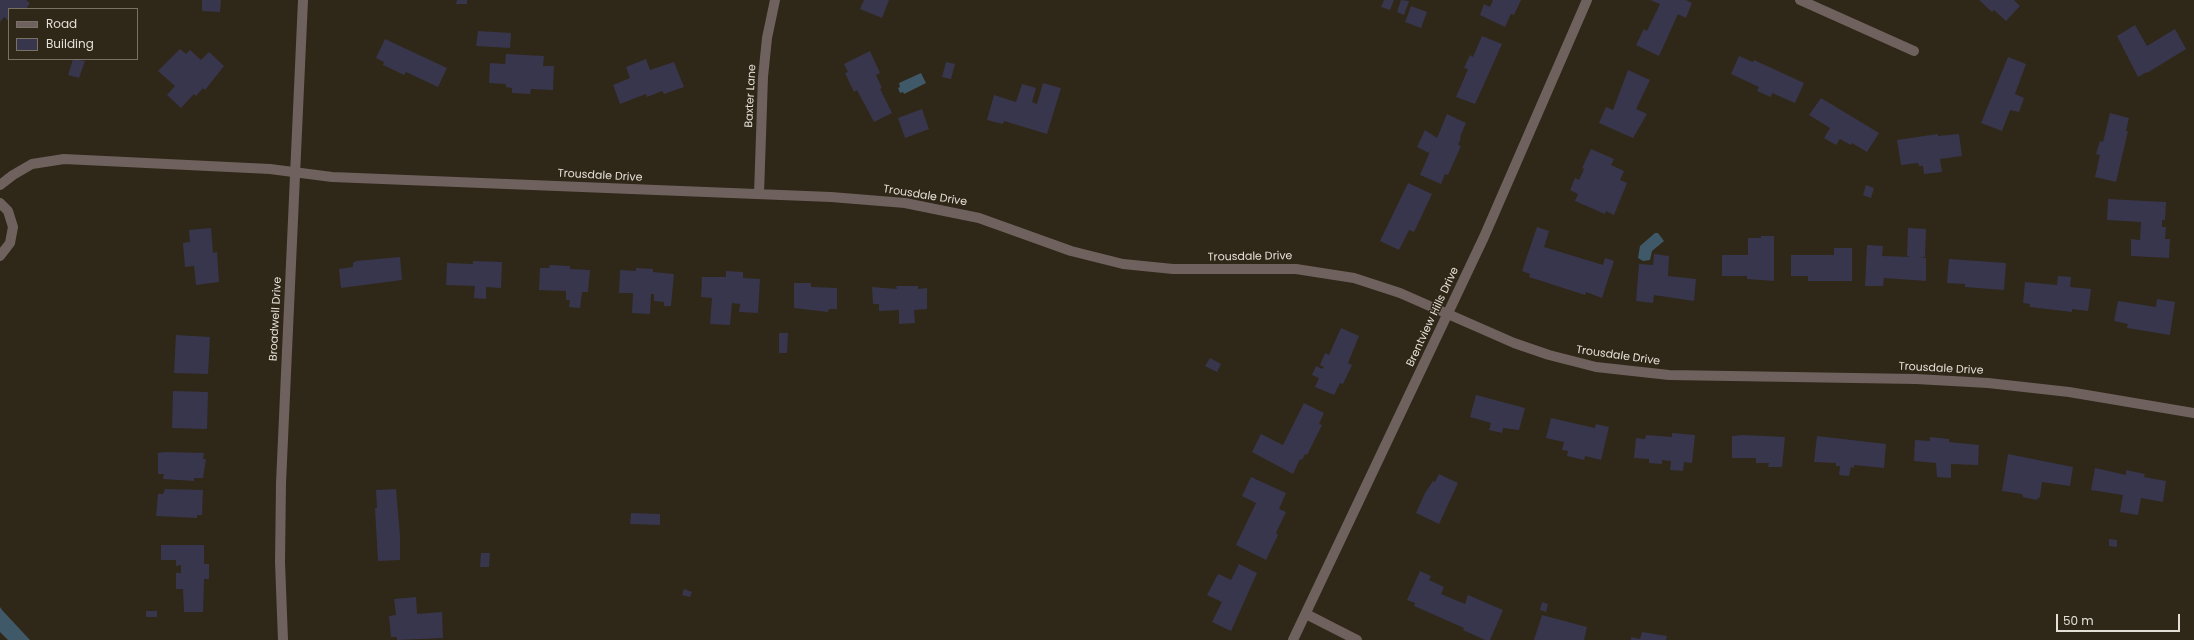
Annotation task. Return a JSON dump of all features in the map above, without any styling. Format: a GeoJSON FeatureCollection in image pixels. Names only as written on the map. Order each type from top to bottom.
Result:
{"type":"FeatureCollection","features":[{"type":"Feature","properties":{"kind":"street","name":"Broadwell Drive"},"geometry":{"type":"LineString","coordinates":[[283,640],[280,562],[281,483],[303,0]]}},
{"type":"Feature","properties":{"kind":"street","name":"Baxter Lane"},"geometry":{"type":"LineString","coordinates":[[759,194],[764,59],[775,0]]}},
{"type":"Feature","properties":{"kind":"street","name":"Brentview Hills Drive"},"geometry":{"type":"LineString","coordinates":[[1293,640],[1484,237],[1586,0]]}},
{"type":"Feature","properties":{"kind":"street"},"geometry":{"type":"LineString","coordinates":[[1800,0],[1914,51]]}},
{"type":"Feature","properties":{"kind":"street","name":"Trousdale Drive"},"geometry":{"type":"LineString","coordinates":[[0,185],[13,174],[32,164],[56,159],[296,172],[332,177],[863,199],[930,207],[979,218],[1090,257],[1137,266],[1184,270],[1296,269],[1330,273],[1374,283],[1500,338],[1530,349],[1568,360],[1616,370],[1669,375],[1916,379],[1988,383],[2069,392],[2194,413]]}},
{"type":"Feature","properties":{"kind":"street"},"geometry":{"type":"LineString","coordinates":[[0,202],[8,211],[14,227],[10,243],[0,256]]}},
{"type":"Feature","properties":{"kind":"street"},"geometry":{"type":"LineString","coordinates":[[1306,614],[1357,640]]}},
{"type":"Feature","properties":{"kind":"water"},"geometry":{"type":"Polygon","coordinates":[[[921,73],[926,83],[904,94],[903,92],[900,93],[898,88],[900,87],[899,83],[921,73]]]}},
{"type":"Feature","properties":{"kind":"water"},"geometry":{"type":"Polygon","coordinates":[[[1655,233],[1658,233],[1664,241],[1652,251],[1650,260],[1643,261],[1638,258],[1640,246],[1655,233]]]}},
{"type":"Feature","properties":{"kind":"water"},"geometry":{"type":"Polygon","coordinates":[[[0,607],[30,640],[8,640],[0,632],[0,607]]]}},
{"type":"Feature","properties":{"kind":"building"},"geometry":{"type":"Polygon","coordinates":[[[0,0],[26,0],[30,3],[27,8],[8,8],[8,20],[4,17],[0,22],[0,0]]]}},
{"type":"Feature","properties":{"kind":"building"},"geometry":{"type":"Polygon","coordinates":[[[202,0],[221,0],[220,12],[202,11],[202,0]]]}},
{"type":"Feature","properties":{"kind":"building"},"geometry":{"type":"Polygon","coordinates":[[[457,0],[467,0],[467,4],[456,4],[457,0]]]}},
{"type":"Feature","properties":{"kind":"building"},"geometry":{"type":"Polygon","coordinates":[[[864,0],[889,0],[882,18],[860,9],[864,0]]]}},
{"type":"Feature","properties":{"kind":"building"},"geometry":{"type":"Polygon","coordinates":[[[1384,0],[1394,0],[1390,10],[1381,7],[1384,0]]]}},
{"type":"Feature","properties":{"kind":"building"},"geometry":{"type":"Polygon","coordinates":[[[1401,0],[1409,1],[1404,15],[1397,12],[1401,0]]]}},
{"type":"Feature","properties":{"kind":"building"},"geometry":{"type":"Polygon","coordinates":[[[1493,0],[1521,0],[1514,15],[1511,14],[1505,27],[1480,15],[1484,4],[1490,7],[1493,0]]]}},
{"type":"Feature","properties":{"kind":"building"},"geometry":{"type":"Polygon","coordinates":[[[1650,0],[1686,0],[1692,3],[1686,18],[1678,14],[1659,56],[1636,45],[1644,29],[1647,31],[1660,4],[1650,0]]]}},
{"type":"Feature","properties":{"kind":"building"},"geometry":{"type":"Polygon","coordinates":[[[1979,0],[2014,0],[2020,6],[2006,21],[1994,10],[1992,12],[1979,0]]]}},
{"type":"Feature","properties":{"kind":"building"},"geometry":{"type":"Polygon","coordinates":[[[1411,6],[1427,12],[1421,28],[1405,22],[1411,6]]]}},
{"type":"Feature","properties":{"kind":"building"},"geometry":{"type":"Polygon","coordinates":[[[2135,25],[2147,46],[2175,29],[2186,49],[2138,77],[2117,36],[2135,25]]]}},
{"type":"Feature","properties":{"kind":"building"},"geometry":{"type":"Polygon","coordinates":[[[478,31],[511,33],[510,48],[476,46],[478,31]]]}},
{"type":"Feature","properties":{"kind":"building"},"geometry":{"type":"Polygon","coordinates":[[[1482,36],[1502,44],[1475,104],[1456,97],[1468,69],[1464,68],[1470,55],[1473,57],[1482,36]]]}},
{"type":"Feature","properties":{"kind":"building"},"geometry":{"type":"Polygon","coordinates":[[[385,39],[447,68],[438,87],[406,72],[404,75],[383,65],[384,62],[376,58],[385,39]]]}},
{"type":"Feature","properties":{"kind":"building"},"geometry":{"type":"Polygon","coordinates":[[[180,49],[186,54],[190,50],[201,60],[209,52],[224,66],[205,90],[203,88],[196,96],[194,94],[181,108],[167,95],[175,86],[158,71],[180,49]]]}},
{"type":"Feature","properties":{"kind":"building"},"geometry":{"type":"Polygon","coordinates":[[[870,51],[880,73],[876,75],[882,88],[880,89],[892,113],[874,122],[857,90],[854,92],[845,73],[848,72],[844,64],[870,51]]]}},
{"type":"Feature","properties":{"kind":"building"},"geometry":{"type":"Polygon","coordinates":[[[506,54],[544,56],[543,66],[554,66],[553,90],[531,89],[530,94],[512,93],[512,88],[506,87],[506,84],[489,83],[490,63],[505,64],[506,54]]]}},
{"type":"Feature","properties":{"kind":"building"},"geometry":{"type":"Polygon","coordinates":[[[1739,56],[1753,62],[1754,60],[1804,83],[1795,103],[1772,93],[1771,97],[1757,91],[1759,87],[1731,74],[1739,56]]]}},
{"type":"Feature","properties":{"kind":"building"},"geometry":{"type":"Polygon","coordinates":[[[2008,57],[2026,64],[2015,94],[2024,98],[2019,112],[2010,110],[2002,131],[1981,123],[2008,57]]]}},
{"type":"Feature","properties":{"kind":"building"},"geometry":{"type":"Polygon","coordinates":[[[646,59],[650,70],[674,62],[684,87],[664,94],[662,91],[647,97],[646,94],[620,104],[613,85],[630,78],[626,67],[646,59]]]}},
{"type":"Feature","properties":{"kind":"building"},"geometry":{"type":"Polygon","coordinates":[[[73,60],[85,61],[79,78],[68,75],[73,60]]]}},
{"type":"Feature","properties":{"kind":"building"},"geometry":{"type":"Polygon","coordinates":[[[946,62],[955,64],[951,79],[942,77],[946,62]]]}},
{"type":"Feature","properties":{"kind":"building"},"geometry":{"type":"Polygon","coordinates":[[[1628,70],[1650,80],[1636,109],[1647,114],[1633,138],[1599,123],[1606,107],[1613,110],[1628,70]]]}},
{"type":"Feature","properties":{"kind":"building"},"geometry":{"type":"Polygon","coordinates":[[[1043,83],[1061,88],[1047,134],[1004,121],[1003,124],[987,120],[994,95],[1016,102],[1022,84],[1036,88],[1032,102],[1037,104],[1043,83]]]}},
{"type":"Feature","properties":{"kind":"building"},"geometry":{"type":"Polygon","coordinates":[[[1821,98],[1879,133],[1867,152],[1852,143],[1851,145],[1840,139],[1836,145],[1824,138],[1830,128],[1809,115],[1821,98]]]}},
{"type":"Feature","properties":{"kind":"building"},"geometry":{"type":"Polygon","coordinates":[[[922,109],[929,129],[905,138],[898,118],[922,109]]]}},
{"type":"Feature","properties":{"kind":"building"},"geometry":{"type":"Polygon","coordinates":[[[2110,113],[2129,118],[2126,131],[2128,131],[2116,182],[2095,177],[2100,155],[2096,154],[2100,141],[2103,142],[2110,113]]]}},
{"type":"Feature","properties":{"kind":"building"},"geometry":{"type":"Polygon","coordinates":[[[1447,114],[1466,123],[1458,145],[1461,146],[1448,175],[1445,174],[1441,184],[1420,175],[1432,147],[1429,153],[1417,147],[1425,130],[1437,138],[1447,114]]]}},
{"type":"Feature","properties":{"kind":"building"},"geometry":{"type":"Polygon","coordinates":[[[1938,134],[1938,136],[1959,134],[1962,156],[1940,159],[1942,172],[1924,174],[1923,166],[1919,166],[1918,163],[1901,165],[1897,140],[1938,134]]]}},
{"type":"Feature","properties":{"kind":"building"},"geometry":{"type":"Polygon","coordinates":[[[1591,149],[1614,159],[1611,165],[1624,171],[1620,180],[1627,183],[1614,215],[1606,211],[1605,214],[1575,201],[1578,194],[1570,190],[1575,178],[1579,180],[1584,169],[1582,168],[1591,149]]]}},
{"type":"Feature","properties":{"kind":"building"},"geometry":{"type":"Polygon","coordinates":[[[1408,183],[1432,194],[1414,232],[1409,230],[1399,250],[1380,241],[1408,183]]]}},
{"type":"Feature","properties":{"kind":"building"},"geometry":{"type":"Polygon","coordinates":[[[1866,185],[1874,188],[1871,198],[1863,195],[1866,185]]]}},
{"type":"Feature","properties":{"kind":"building"},"geometry":{"type":"Polygon","coordinates":[[[2108,199],[2166,202],[2165,220],[2162,220],[2162,227],[2166,227],[2165,239],[2170,239],[2169,258],[2131,256],[2131,239],[2140,240],[2141,222],[2107,220],[2108,199]]]}},
{"type":"Feature","properties":{"kind":"building"},"geometry":{"type":"Polygon","coordinates":[[[1537,227],[1549,231],[1544,247],[1603,265],[1605,258],[1614,261],[1602,298],[1586,292],[1585,295],[1529,277],[1530,274],[1522,271],[1537,227]]]}},
{"type":"Feature","properties":{"kind":"building"},"geometry":{"type":"Polygon","coordinates":[[[211,228],[213,253],[217,252],[219,282],[196,285],[194,266],[185,267],[183,243],[190,242],[189,230],[211,228]]]}},
{"type":"Feature","properties":{"kind":"building"},"geometry":{"type":"Polygon","coordinates":[[[1908,228],[1926,229],[1925,257],[1920,258],[1926,258],[1926,281],[1884,278],[1883,286],[1865,286],[1867,245],[1883,246],[1882,256],[1911,257],[1907,256],[1908,228]]]}},
{"type":"Feature","properties":{"kind":"building"},"geometry":{"type":"Polygon","coordinates":[[[1761,236],[1774,236],[1774,281],[1747,279],[1747,276],[1722,276],[1722,255],[1748,255],[1748,238],[1761,238],[1761,236]]]}},
{"type":"Feature","properties":{"kind":"building"},"geometry":{"type":"Polygon","coordinates":[[[1834,248],[1852,248],[1852,281],[1808,281],[1808,276],[1791,276],[1791,255],[1834,255],[1834,248]]]}},
{"type":"Feature","properties":{"kind":"building"},"geometry":{"type":"Polygon","coordinates":[[[1654,254],[1669,256],[1668,276],[1696,279],[1694,301],[1654,295],[1653,303],[1636,301],[1639,264],[1653,265],[1654,254]]]}},
{"type":"Feature","properties":{"kind":"building"},"geometry":{"type":"Polygon","coordinates":[[[400,257],[402,280],[341,288],[339,269],[353,267],[353,263],[356,261],[400,257]]]}},
{"type":"Feature","properties":{"kind":"building"},"geometry":{"type":"Polygon","coordinates":[[[1949,259],[2006,263],[2004,290],[1965,287],[1965,284],[1947,283],[1949,259]]]}},
{"type":"Feature","properties":{"kind":"building"},"geometry":{"type":"Polygon","coordinates":[[[473,261],[502,262],[501,288],[486,287],[486,299],[474,298],[475,286],[446,285],[447,263],[473,264],[473,261]]]}},
{"type":"Feature","properties":{"kind":"building"},"geometry":{"type":"Polygon","coordinates":[[[550,265],[570,266],[570,269],[590,270],[588,292],[582,292],[580,308],[569,307],[570,300],[566,300],[566,291],[539,290],[540,268],[549,268],[550,265]]]}},
{"type":"Feature","properties":{"kind":"building"},"geometry":{"type":"Polygon","coordinates":[[[636,268],[653,269],[653,272],[674,274],[671,306],[664,306],[664,302],[654,301],[654,294],[651,294],[650,314],[632,313],[633,293],[619,293],[620,270],[636,271],[636,268]]]}},
{"type":"Feature","properties":{"kind":"building"},"geometry":{"type":"Polygon","coordinates":[[[726,271],[743,272],[743,278],[760,279],[758,313],[739,312],[740,304],[732,303],[730,325],[710,324],[712,298],[701,297],[702,277],[726,277],[726,271]]]}},
{"type":"Feature","properties":{"kind":"building"},"geometry":{"type":"Polygon","coordinates":[[[2058,276],[2071,277],[2070,287],[2091,289],[2088,311],[2072,309],[2072,312],[2030,307],[2030,304],[2023,303],[2025,282],[2057,285],[2058,276]]]}},
{"type":"Feature","properties":{"kind":"building"},"geometry":{"type":"Polygon","coordinates":[[[794,283],[811,283],[811,287],[837,288],[837,309],[829,309],[828,312],[794,308],[794,283]]]}},
{"type":"Feature","properties":{"kind":"building"},"geometry":{"type":"Polygon","coordinates":[[[896,286],[918,286],[918,289],[927,288],[927,309],[914,310],[915,323],[899,324],[899,310],[879,311],[879,304],[873,304],[872,287],[897,289],[896,286]]]}},
{"type":"Feature","properties":{"kind":"building"},"geometry":{"type":"Polygon","coordinates":[[[2157,299],[2175,302],[2170,335],[2127,328],[2128,324],[2114,321],[2118,301],[2156,307],[2157,299]]]}},
{"type":"Feature","properties":{"kind":"building"},"geometry":{"type":"Polygon","coordinates":[[[1341,328],[1359,336],[1348,363],[1352,365],[1343,384],[1340,383],[1334,395],[1315,387],[1319,378],[1312,375],[1316,366],[1322,369],[1324,367],[1320,365],[1325,353],[1329,355],[1341,328]]]}},
{"type":"Feature","properties":{"kind":"building"},"geometry":{"type":"Polygon","coordinates":[[[779,333],[788,333],[787,353],[779,353],[779,333]]]}},
{"type":"Feature","properties":{"kind":"building"},"geometry":{"type":"Polygon","coordinates":[[[176,335],[210,337],[208,374],[174,373],[176,335]]]}},
{"type":"Feature","properties":{"kind":"building"},"geometry":{"type":"Polygon","coordinates":[[[1210,358],[1221,364],[1217,372],[1205,366],[1210,358]]]}},
{"type":"Feature","properties":{"kind":"building"},"geometry":{"type":"Polygon","coordinates":[[[173,391],[208,392],[207,429],[172,428],[173,391]]]}},
{"type":"Feature","properties":{"kind":"building"},"geometry":{"type":"Polygon","coordinates":[[[1476,395],[1525,408],[1519,430],[1503,428],[1502,433],[1489,430],[1491,423],[1470,417],[1476,395]]]}},
{"type":"Feature","properties":{"kind":"building"},"geometry":{"type":"Polygon","coordinates":[[[1304,403],[1324,413],[1319,424],[1322,425],[1307,455],[1305,454],[1302,460],[1300,459],[1293,474],[1252,452],[1261,434],[1283,445],[1304,403]]]}},
{"type":"Feature","properties":{"kind":"building"},"geometry":{"type":"Polygon","coordinates":[[[1551,418],[1595,428],[1596,424],[1609,427],[1601,460],[1585,456],[1584,460],[1567,456],[1568,451],[1562,450],[1564,442],[1546,438],[1551,418]]]}},
{"type":"Feature","properties":{"kind":"building"},"geometry":{"type":"Polygon","coordinates":[[[1672,433],[1695,435],[1692,463],[1684,462],[1683,471],[1670,470],[1671,461],[1662,460],[1662,464],[1649,463],[1649,459],[1634,458],[1636,438],[1645,439],[1646,435],[1672,437],[1672,433]]]}},
{"type":"Feature","properties":{"kind":"building"},"geometry":{"type":"Polygon","coordinates":[[[1743,435],[1785,437],[1782,467],[1768,467],[1769,463],[1756,463],[1756,458],[1732,458],[1732,436],[1743,435]]]}},
{"type":"Feature","properties":{"kind":"building"},"geometry":{"type":"Polygon","coordinates":[[[1817,436],[1886,444],[1884,468],[1854,465],[1854,468],[1851,467],[1849,476],[1839,475],[1840,466],[1836,466],[1836,463],[1814,462],[1817,436]]]}},
{"type":"Feature","properties":{"kind":"building"},"geometry":{"type":"Polygon","coordinates":[[[1930,437],[1949,439],[1949,442],[1979,445],[1978,465],[1951,464],[1951,478],[1937,477],[1936,463],[1914,461],[1915,440],[1930,441],[1930,437]]]}},
{"type":"Feature","properties":{"kind":"building"},"geometry":{"type":"Polygon","coordinates":[[[158,453],[204,453],[203,459],[206,459],[203,478],[194,478],[194,481],[163,479],[164,474],[158,474],[158,453]]]}},
{"type":"Feature","properties":{"kind":"building"},"geometry":{"type":"Polygon","coordinates":[[[2008,454],[2073,467],[2070,486],[2042,482],[2040,497],[2036,500],[2023,497],[2022,494],[2002,491],[2008,454]]]}},
{"type":"Feature","properties":{"kind":"building"},"geometry":{"type":"Polygon","coordinates":[[[2095,468],[2126,475],[2126,470],[2145,474],[2144,477],[2166,481],[2163,502],[2141,498],[2138,515],[2120,512],[2123,495],[2091,490],[2095,468]]]}},
{"type":"Feature","properties":{"kind":"building"},"geometry":{"type":"Polygon","coordinates":[[[1439,474],[1458,483],[1439,524],[1416,513],[1425,493],[1433,481],[1435,482],[1439,474]]]}},
{"type":"Feature","properties":{"kind":"building"},"geometry":{"type":"Polygon","coordinates":[[[1251,477],[1286,493],[1279,509],[1286,512],[1276,533],[1278,535],[1266,560],[1236,545],[1256,503],[1242,496],[1251,477]]]}},
{"type":"Feature","properties":{"kind":"building"},"geometry":{"type":"Polygon","coordinates":[[[165,489],[203,490],[202,515],[197,515],[197,518],[156,516],[158,494],[163,494],[165,489]]]}},
{"type":"Feature","properties":{"kind":"building"},"geometry":{"type":"Polygon","coordinates":[[[396,489],[400,536],[400,560],[378,561],[375,508],[377,508],[376,490],[396,489]]]}},
{"type":"Feature","properties":{"kind":"building"},"geometry":{"type":"Polygon","coordinates":[[[631,513],[660,514],[660,525],[630,524],[631,513]]]}},
{"type":"Feature","properties":{"kind":"building"},"geometry":{"type":"Polygon","coordinates":[[[2109,539],[2117,540],[2117,547],[2109,546],[2109,539]]]}},
{"type":"Feature","properties":{"kind":"building"},"geometry":{"type":"Polygon","coordinates":[[[161,545],[204,545],[204,564],[209,564],[209,579],[204,579],[203,612],[184,612],[183,589],[176,589],[176,573],[181,573],[181,565],[176,566],[176,560],[161,560],[161,545]]]}},
{"type":"Feature","properties":{"kind":"building"},"geometry":{"type":"Polygon","coordinates":[[[481,553],[490,553],[489,567],[480,567],[481,553]]]}},
{"type":"Feature","properties":{"kind":"building"},"geometry":{"type":"Polygon","coordinates":[[[1239,564],[1257,573],[1231,631],[1212,622],[1222,602],[1207,595],[1219,574],[1231,580],[1239,564]]]}},
{"type":"Feature","properties":{"kind":"building"},"geometry":{"type":"Polygon","coordinates":[[[1420,571],[1431,576],[1429,580],[1444,587],[1441,594],[1465,604],[1468,595],[1503,610],[1490,640],[1485,640],[1463,630],[1464,628],[1414,606],[1415,603],[1407,600],[1420,571]]]}},
{"type":"Feature","properties":{"kind":"building"},"geometry":{"type":"Polygon","coordinates":[[[684,589],[692,592],[690,597],[682,595],[684,589]]]}},
{"type":"Feature","properties":{"kind":"building"},"geometry":{"type":"Polygon","coordinates":[[[416,597],[417,614],[442,612],[443,638],[397,640],[397,637],[391,637],[389,616],[396,615],[394,599],[416,597]]]}},
{"type":"Feature","properties":{"kind":"building"},"geometry":{"type":"Polygon","coordinates":[[[1542,602],[1548,604],[1546,612],[1540,610],[1542,602]]]}},
{"type":"Feature","properties":{"kind":"building"},"geometry":{"type":"Polygon","coordinates":[[[146,611],[157,611],[157,617],[146,617],[146,611]]]}},
{"type":"Feature","properties":{"kind":"building"},"geometry":{"type":"Polygon","coordinates":[[[1542,615],[1587,627],[1584,640],[1534,640],[1542,615]]]}},
{"type":"Feature","properties":{"kind":"building"},"geometry":{"type":"Polygon","coordinates":[[[1642,632],[1667,636],[1666,640],[1631,640],[1631,637],[1640,639],[1642,632]]]}}]}
